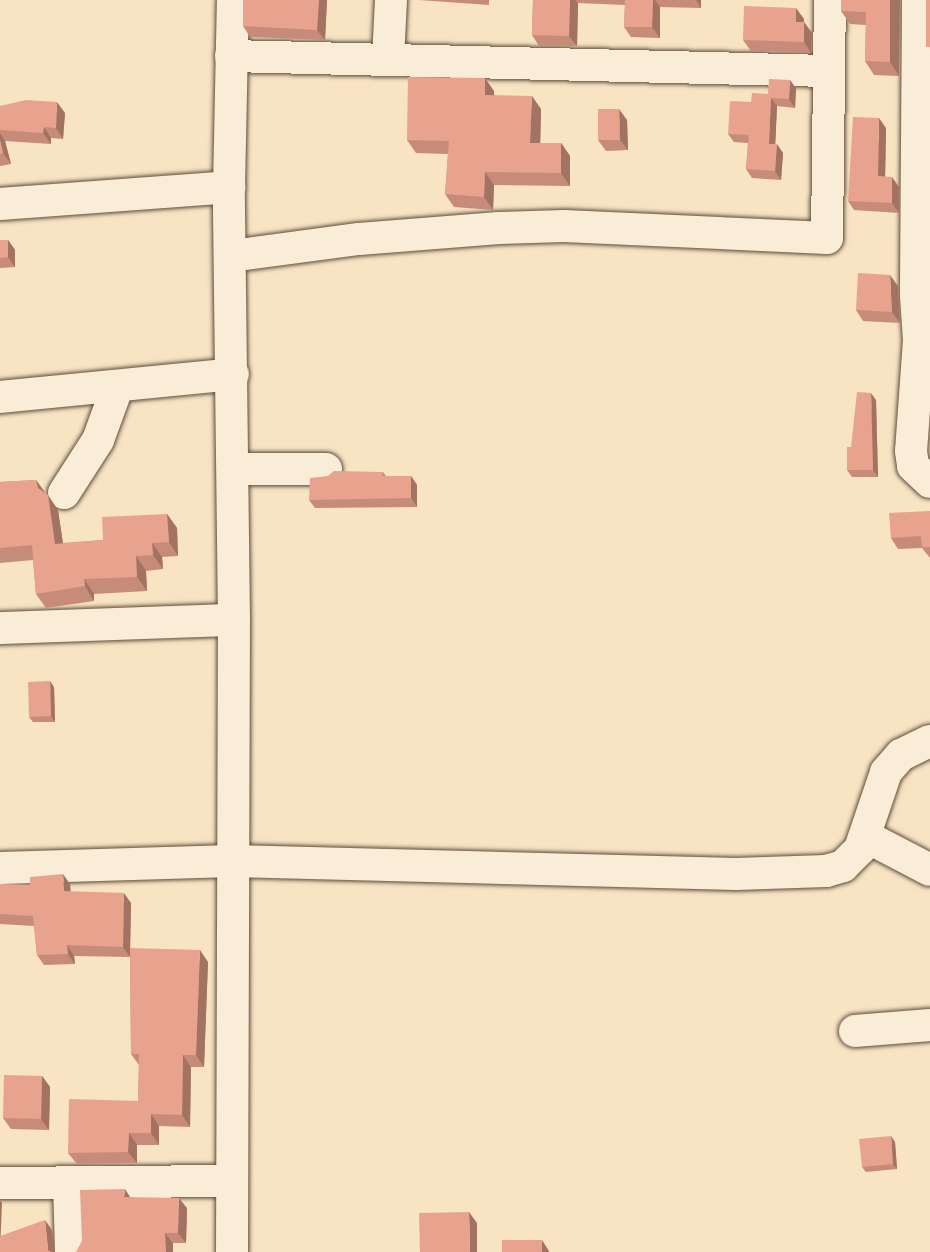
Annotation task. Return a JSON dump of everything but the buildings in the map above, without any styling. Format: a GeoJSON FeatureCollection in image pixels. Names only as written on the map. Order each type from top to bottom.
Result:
{"type":"FeatureCollection","features":[{"type":"Feature","properties":{"kind":"street"},"geometry":{"type":"LineString","coordinates":[[232,1252],[234,620],[233,374],[229,187],[233,0]]}},
{"type":"Feature","properties":{"kind":"street"},"geometry":{"type":"LineString","coordinates":[[388,59],[391,0]]}},
{"type":"Feature","properties":{"kind":"street"},"geometry":{"type":"LineString","coordinates":[[231,256],[359,239],[499,228],[564,226],[827,238],[830,0]]}},
{"type":"Feature","properties":{"kind":"street"},"geometry":{"type":"LineString","coordinates":[[918,0],[916,296],[925,340],[911,451],[913,466],[930,482]]}},
{"type":"Feature","properties":{"kind":"street"},"geometry":{"type":"LineString","coordinates":[[231,56],[828,71]]}},
{"type":"Feature","properties":{"kind":"street"},"geometry":{"type":"LineString","coordinates":[[0,204],[229,187]]}},
{"type":"Feature","properties":{"kind":"street"},"geometry":{"type":"LineString","coordinates":[[0,397],[117,388],[233,374]]}},
{"type":"Feature","properties":{"kind":"street"},"geometry":{"type":"LineString","coordinates":[[64,493],[98,440],[117,388]]}},
{"type":"Feature","properties":{"kind":"street"},"geometry":{"type":"LineString","coordinates":[[233,470],[326,470]]}},
{"type":"Feature","properties":{"kind":"street"},"geometry":{"type":"LineString","coordinates":[[0,628],[234,620]]}},
{"type":"Feature","properties":{"kind":"street"},"geometry":{"type":"LineString","coordinates":[[0,868],[232,861],[795,873],[843,866],[854,858],[865,836],[886,772],[901,754],[930,741]]}},
{"type":"Feature","properties":{"kind":"street"},"geometry":{"type":"LineString","coordinates":[[865,836],[930,870]]}},
{"type":"Feature","properties":{"kind":"street"},"geometry":{"type":"LineString","coordinates":[[855,1031],[930,1025]]}},
{"type":"Feature","properties":{"kind":"street"},"geometry":{"type":"LineString","coordinates":[[0,1184],[232,1180]]}},
{"type":"Feature","properties":{"kind":"street"},"geometry":{"type":"LineString","coordinates":[[69,1183],[70,1252]]}}]}
